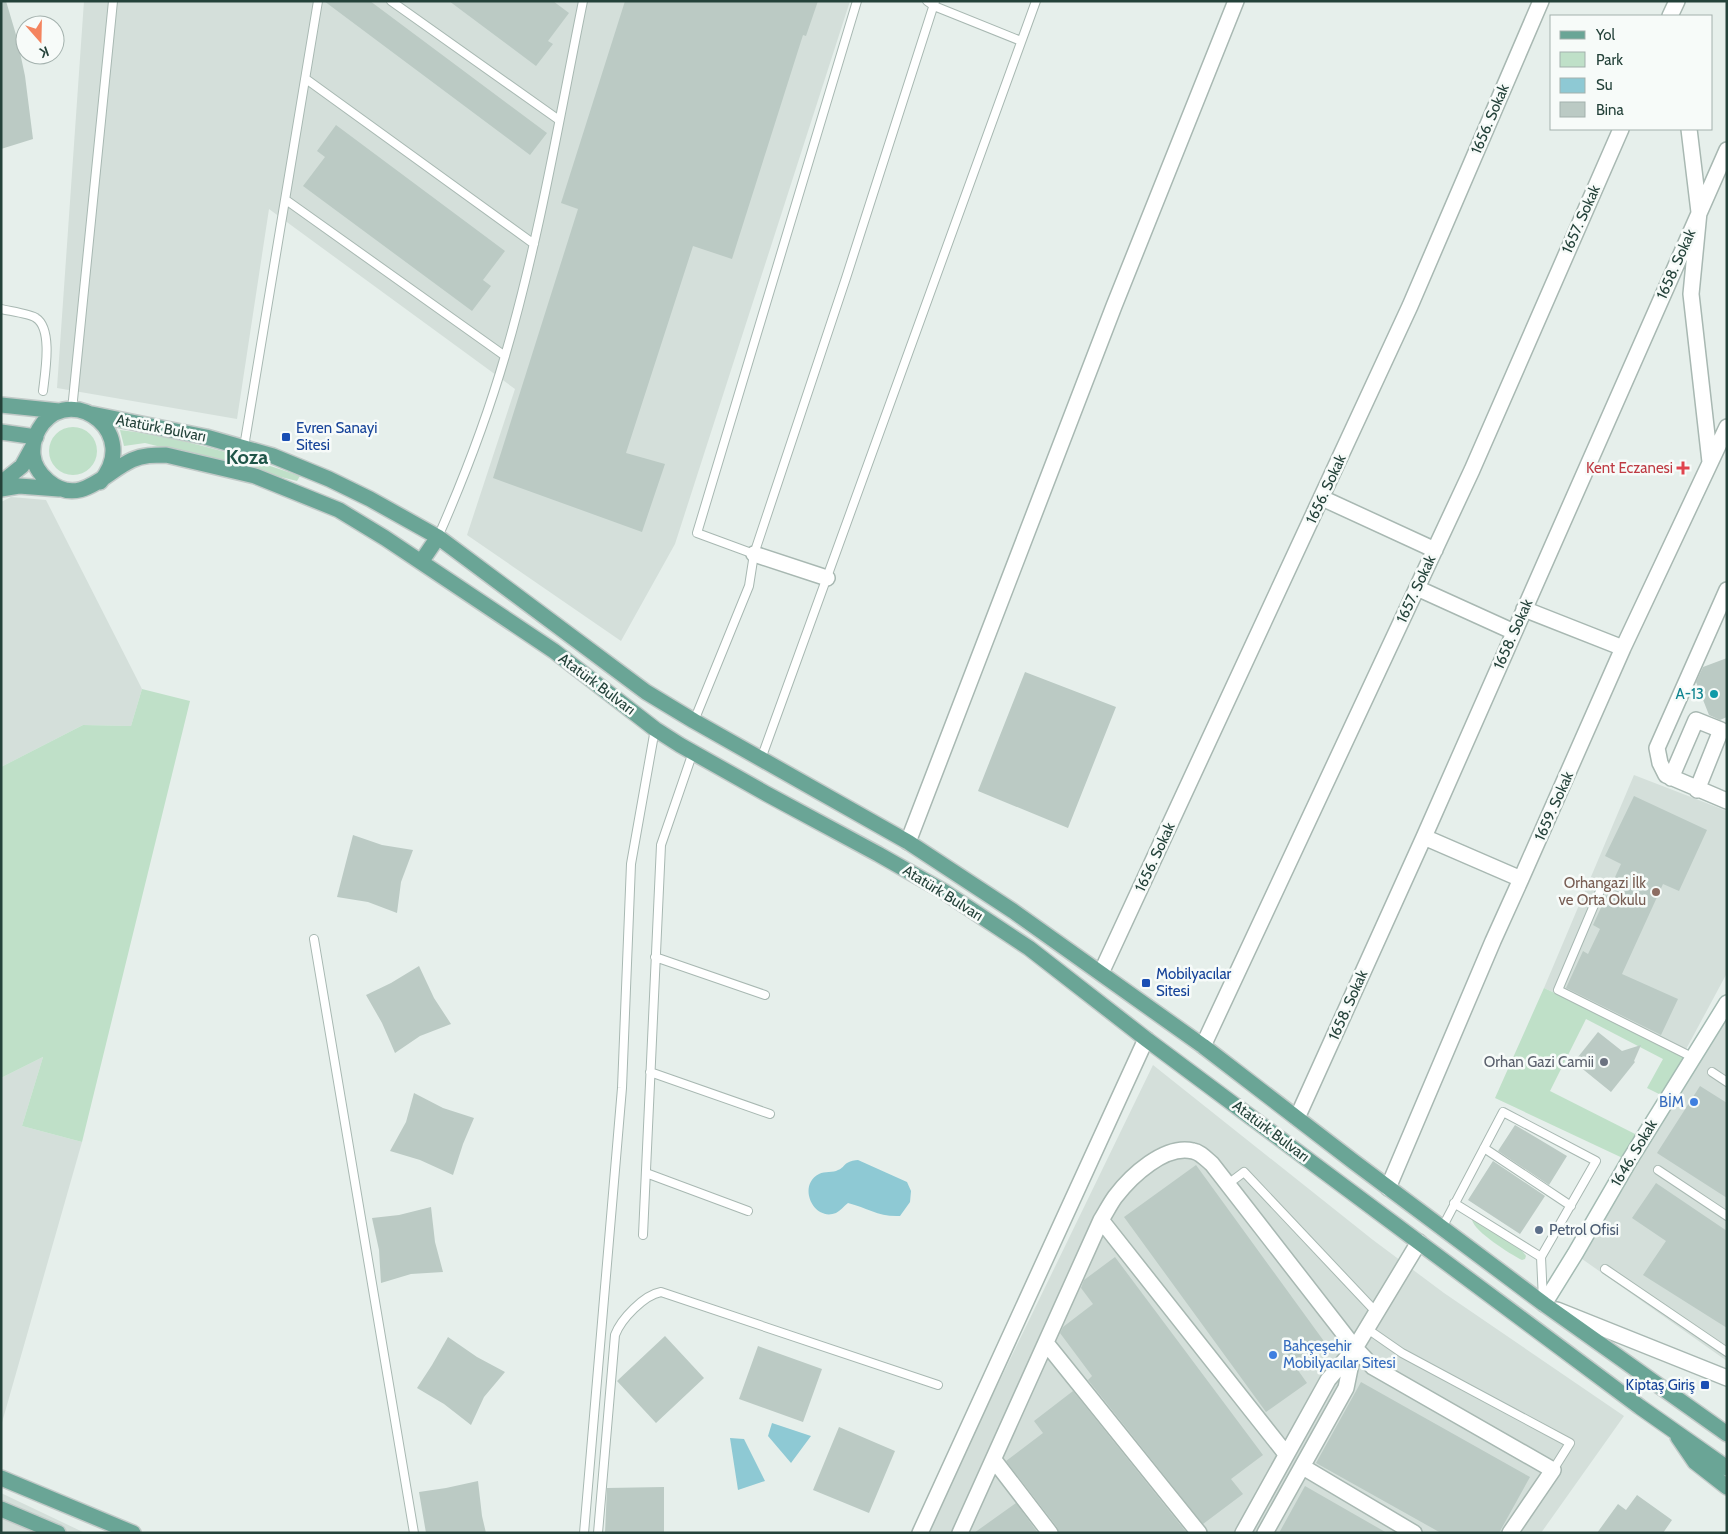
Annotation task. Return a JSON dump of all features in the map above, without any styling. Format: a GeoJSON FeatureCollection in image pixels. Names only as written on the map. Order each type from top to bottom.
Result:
{"type":"FeatureCollection","features":[{"type":"Feature","properties":{"kind":"main road","name":"Atatürk Bulvarı"},"geometry":{"type":"LineString","coordinates":[[1,405],[91,414],[168,428],[244,447],[273,456],[330,479],[401,515],[438,537],[646,692],[908,842],[1013,911],[1203,1046],[1388,1188],[1544,1304],[1727,1434]]}},
{"type":"Feature","properties":{"kind":"main road"},"geometry":{"type":"LineString","coordinates":[[1,484],[22,466],[44,422],[66,410]]}},
{"type":"Feature","properties":{"kind":"main road","name":"Atatürk Bulvarı"},"geometry":{"type":"LineString","coordinates":[[91,414],[102,421],[113,443],[114,456],[111,467],[100,482]]}},
{"type":"Feature","properties":{"kind":"main road"},"geometry":{"type":"LineString","coordinates":[[1,432],[35,442]]}},
{"type":"Feature","properties":{"kind":"main road"},"geometry":{"type":"LineString","coordinates":[[35,442],[35,462],[43,476],[51,484],[62,489]]}},
{"type":"Feature","properties":{"kind":"main road","name":"Atatürk Bulvarı"},"geometry":{"type":"LineString","coordinates":[[1,489],[19,486],[76,491],[100,482],[132,460],[153,454],[176,457],[230,470],[277,484],[339,510],[554,651],[656,729],[687,749],[943,891],[1029,948],[1146,1039],[1727,1468]]}},
{"type":"Feature","properties":{"kind":"main road"},"geometry":{"type":"LineString","coordinates":[[421,562],[438,537]]}},
{"type":"Feature","properties":{"kind":"main road"},"geometry":{"type":"LineString","coordinates":[[687,749],[694,721]]}},
{"type":"Feature","properties":{"kind":"main road"},"geometry":{"type":"LineString","coordinates":[[1675,1431],[1696,1462],[1727,1488]]}},
{"type":"Feature","properties":{"kind":"main road"},"geometry":{"type":"LineString","coordinates":[[1,1478],[133,1533]]}},
{"type":"Feature","properties":{"kind":"main road"},"geometry":{"type":"LineString","coordinates":[[1,1509],[58,1533]]}},
{"type":"Feature","properties":{"kind":"street"},"geometry":{"type":"LineString","coordinates":[[908,842],[1110,315],[1236,1]]}},
{"type":"Feature","properties":{"kind":"street","name":"1656. Sokak"},"geometry":{"type":"LineString","coordinates":[[1101,973],[1410,306],[1541,1]]}},
{"type":"Feature","properties":{"kind":"street","name":"1657. Sokak"},"geometry":{"type":"LineString","coordinates":[[1203,1046],[1476,461],[1621,130]]}},
{"type":"Feature","properties":{"kind":"street"},"geometry":{"type":"LineString","coordinates":[[1688,130],[1698,212],[1691,294],[1710,464]]}},
{"type":"Feature","properties":{"kind":"street","name":"1658. Sokak"},"geometry":{"type":"LineString","coordinates":[[1297,1118],[1424,837],[1698,212],[1727,150]]}},
{"type":"Feature","properties":{"kind":"street","name":"1659. Sokak"},"geometry":{"type":"LineString","coordinates":[[1388,1188],[1492,941],[1623,648],[1727,427]]}},
{"type":"Feature","properties":{"kind":"street"},"geometry":{"type":"LineString","coordinates":[[1322,498],[1435,550]]}},
{"type":"Feature","properties":{"kind":"street"},"geometry":{"type":"LineString","coordinates":[[754,554],[827,578]]}},
{"type":"Feature","properties":{"kind":"street"},"geometry":{"type":"LineString","coordinates":[[1417,588],[1514,632]]}},
{"type":"Feature","properties":{"kind":"street"},"geometry":{"type":"LineString","coordinates":[[1727,590],[1658,748],[1658,756],[1663,770],[1671,778],[1727,802]]}},
{"type":"Feature","properties":{"kind":"street"},"geometry":{"type":"LineString","coordinates":[[1524,609],[1623,648]]}},
{"type":"Feature","properties":{"kind":"street"},"geometry":{"type":"LineString","coordinates":[[1673,710],[1721,730],[1697,790]]}},
{"type":"Feature","properties":{"kind":"street"},"geometry":{"type":"LineString","coordinates":[[1671,778],[1696,720]]}},
{"type":"Feature","properties":{"kind":"street"},"geometry":{"type":"LineString","coordinates":[[1424,837],[1521,879]]}},
{"type":"Feature","properties":{"kind":"street","name":"1646. Sokak"},"geometry":{"type":"LineString","coordinates":[[1544,1304],[1628,1161],[1727,1002]]}},
{"type":"Feature","properties":{"kind":"street"},"geometry":{"type":"LineString","coordinates":[[920,1533],[1146,1039]]}},
{"type":"Feature","properties":{"kind":"street"},"geometry":{"type":"LineString","coordinates":[[960,1533],[1101,1220],[1127,1183],[1142,1170],[1170,1152],[1192,1150],[1212,1164],[1355,1348],[1373,1367],[1554,1470],[1510,1533]]}},
{"type":"Feature","properties":{"kind":"street"},"geometry":{"type":"LineString","coordinates":[[1101,1220],[1295,1461],[1414,1533]]}},
{"type":"Feature","properties":{"kind":"street"},"geometry":{"type":"LineString","coordinates":[[1266,1533],[1328,1380],[1355,1348],[1419,1242]]}},
{"type":"Feature","properties":{"kind":"street"},"geometry":{"type":"LineString","coordinates":[[1544,1304],[1727,1378]]}},
{"type":"Feature","properties":{"kind":"street"},"geometry":{"type":"LineString","coordinates":[[1046,1343],[1199,1533]]}},
{"type":"Feature","properties":{"kind":"street"},"geometry":{"type":"LineString","coordinates":[[1243,1533],[1346,1388],[1355,1348]]}},
{"type":"Feature","properties":{"kind":"street"},"geometry":{"type":"LineString","coordinates":[[994,1460],[1050,1533]]}},
{"type":"Feature","properties":{"kind":"lane"},"geometry":{"type":"LineString","coordinates":[[66,410],[112,1]]}},
{"type":"Feature","properties":{"kind":"lane"},"geometry":{"type":"LineString","coordinates":[[244,447],[318,1]]}},
{"type":"Feature","properties":{"kind":"lane"},"geometry":{"type":"LineString","coordinates":[[391,1],[559,120]]}},
{"type":"Feature","properties":{"kind":"lane"},"geometry":{"type":"LineString","coordinates":[[438,537],[461,485],[505,356],[534,244],[583,1]]}},
{"type":"Feature","properties":{"kind":"lane"},"geometry":{"type":"LineString","coordinates":[[754,554],[697,533],[857,1]]}},
{"type":"Feature","properties":{"kind":"lane"},"geometry":{"type":"LineString","coordinates":[[761,759],[1036,1]]}},
{"type":"Feature","properties":{"kind":"lane"},"geometry":{"type":"LineString","coordinates":[[694,721],[749,586],[754,554],[846,278],[932,3],[1021,41]]}},
{"type":"Feature","properties":{"kind":"lane"},"geometry":{"type":"LineString","coordinates":[[306,79],[534,244]]}},
{"type":"Feature","properties":{"kind":"lane"},"geometry":{"type":"LineString","coordinates":[[286,200],[505,356]]}},
{"type":"Feature","properties":{"kind":"lane"},"geometry":{"type":"LineString","coordinates":[[1,309],[36,318],[42,326],[47,340],[43,391]]}},
{"type":"Feature","properties":{"kind":"lane"},"geometry":{"type":"LineString","coordinates":[[584,1533],[622,1088],[631,864],[656,729]]}},
{"type":"Feature","properties":{"kind":"lane"},"geometry":{"type":"LineString","coordinates":[[642,1235],[661,845],[687,749]]}},
{"type":"Feature","properties":{"kind":"lane"},"geometry":{"type":"LineString","coordinates":[[1603,884],[1558,990],[1692,1057]]}},
{"type":"Feature","properties":{"kind":"lane"},"geometry":{"type":"LineString","coordinates":[[314,939],[414,1533]]}},
{"type":"Feature","properties":{"kind":"lane"},"geometry":{"type":"LineString","coordinates":[[655,957],[765,995]]}},
{"type":"Feature","properties":{"kind":"lane"},"geometry":{"type":"LineString","coordinates":[[650,1072],[770,1114]]}},
{"type":"Feature","properties":{"kind":"lane"},"geometry":{"type":"LineString","coordinates":[[1712,1072],[1727,1082]]}},
{"type":"Feature","properties":{"kind":"lane"},"geometry":{"type":"LineString","coordinates":[[1442,1228],[1503,1112],[1596,1161],[1541,1257],[1544,1304]]}},
{"type":"Feature","properties":{"kind":"lane"},"geometry":{"type":"LineString","coordinates":[[1484,1148],[1571,1206]]}},
{"type":"Feature","properties":{"kind":"lane"},"geometry":{"type":"LineString","coordinates":[[1658,1170],[1727,1216]]}},
{"type":"Feature","properties":{"kind":"lane"},"geometry":{"type":"LineString","coordinates":[[1228,1184],[1244,1172],[1376,1312]]}},
{"type":"Feature","properties":{"kind":"lane"},"geometry":{"type":"LineString","coordinates":[[646,1173],[748,1211]]}},
{"type":"Feature","properties":{"kind":"lane"},"geometry":{"type":"LineString","coordinates":[[1454,1203],[1541,1257]]}},
{"type":"Feature","properties":{"kind":"lane"},"geometry":{"type":"LineString","coordinates":[[1605,1268],[1727,1352]]}},
{"type":"Feature","properties":{"kind":"lane"},"geometry":{"type":"LineString","coordinates":[[598,1533],[615,1334],[623,1321],[651,1294],[661,1292],[938,1385]]}},
{"type":"Feature","properties":{"kind":"lane"},"geometry":{"type":"LineString","coordinates":[[1366,1328],[1402,1353],[1570,1443],[1554,1470]]}},
{"type":"Feature","properties":{"kind":"shaded area"},"geometry":{"type":"Polygon","coordinates":[[[84,1],[850,1],[675,544],[621,641],[467,535],[515,389],[269,209],[237,419],[57,388],[84,1]]]}},
{"type":"Feature","properties":{"kind":"shaded area"},"geometry":{"type":"Polygon","coordinates":[[[11,497],[46,500],[142,689],[131,726],[83,725],[1,767],[1,502],[11,497]]]}},
{"type":"Feature","properties":{"kind":"shaded area","name":"Orhangazi İlk ve Orta Okulu"},"geometry":{"type":"Polygon","coordinates":[[[1634,775],[1727,811],[1727,973],[1684,1053],[1544,988],[1634,775]]]}},
{"type":"Feature","properties":{"kind":"shaded area"},"geometry":{"type":"Polygon","coordinates":[[[1727,1003],[1727,1361],[1575,1254],[1727,1003]]]}},
{"type":"Feature","properties":{"kind":"shaded area"},"geometry":{"type":"Polygon","coordinates":[[[43,1057],[22,1126],[82,1142],[1,1426],[1,1078],[43,1057]]]}},
{"type":"Feature","properties":{"kind":"shaded area","name":"Bahçeşehir Mobilyacılar Sitesi"},"geometry":{"type":"Polygon","coordinates":[[[1153,1065],[1373,1240],[1444,1293],[1624,1416],[1541,1533],[928,1533],[950,1483],[1153,1065]]]}},
{"type":"Feature","properties":{"kind":"shaded area"},"geometry":{"type":"Polygon","coordinates":[[[1,1493],[85,1533],[1,1533],[1,1493]]]}},
{"type":"Feature","properties":{"kind":"green space"},"geometry":{"type":"Polygon","coordinates":[[[68,427],[78,427],[87,431],[93,437],[97,451],[93,465],[87,471],[78,475],[68,475],[59,471],[53,465],[49,456],[49,446],[53,437],[59,431],[68,427]]]}},
{"type":"Feature","properties":{"kind":"green space"},"geometry":{"type":"Polygon","coordinates":[[[120,430],[189,442],[300,476],[297,481],[145,443],[124,446],[120,430]]]}},
{"type":"Feature","properties":{"kind":"green space"},"geometry":{"type":"Polygon","coordinates":[[[142,689],[190,701],[82,1142],[22,1126],[43,1057],[1,1078],[1,767],[83,725],[131,726],[142,689]]]}},
{"type":"Feature","properties":{"kind":"green space"},"geometry":{"type":"Polygon","coordinates":[[[1544,988],[1692,1057],[1667,1098],[1647,1088],[1663,1059],[1586,1019],[1550,1091],[1643,1138],[1629,1161],[1495,1098],[1544,988]]]}},
{"type":"Feature","properties":{"kind":"green space"},"geometry":{"type":"Polygon","coordinates":[[[1472,1220],[1484,1224],[1510,1240],[1523,1252],[1526,1256],[1525,1259],[1522,1260],[1494,1242],[1479,1230],[1472,1220]]]}},
{"type":"Feature","properties":{"kind":"water"},"geometry":{"type":"Polygon","coordinates":[[[858,1160],[907,1182],[911,1191],[910,1202],[900,1216],[879,1214],[848,1203],[836,1213],[828,1214],[815,1208],[809,1194],[809,1186],[812,1179],[819,1174],[841,1169],[848,1162],[858,1160]]]}},
{"type":"Feature","properties":{"kind":"water"},"geometry":{"type":"Polygon","coordinates":[[[772,1423],[811,1436],[791,1463],[768,1436],[772,1423]]]}},
{"type":"Feature","properties":{"kind":"water"},"geometry":{"type":"Polygon","coordinates":[[[730,1438],[744,1439],[765,1481],[738,1490],[730,1438]]]}},
{"type":"Feature","properties":{"kind":"building"},"geometry":{"type":"Polygon","coordinates":[[[1,1],[6,1],[15,31],[15,65],[23,65],[25,76],[33,139],[1,149],[1,1]]]}},
{"type":"Feature","properties":{"kind":"building"},"geometry":{"type":"Polygon","coordinates":[[[324,1],[370,1],[547,133],[530,155],[324,1]]]}},
{"type":"Feature","properties":{"kind":"building"},"geometry":{"type":"Polygon","coordinates":[[[449,1],[553,1],[569,13],[548,41],[553,44],[536,66],[449,1]]]}},
{"type":"Feature","properties":{"kind":"building"},"geometry":{"type":"Polygon","coordinates":[[[625,1],[818,1],[806,36],[803,35],[732,259],[693,246],[626,453],[665,464],[642,532],[493,478],[578,209],[561,203],[625,1]]]}},
{"type":"Feature","properties":{"kind":"building"},"geometry":{"type":"Polygon","coordinates":[[[336,125],[505,251],[483,280],[491,286],[472,311],[303,186],[325,157],[317,151],[336,125]]]}},
{"type":"Feature","properties":{"kind":"building","name":"A-13"},"geometry":{"type":"Polygon","coordinates":[[[1727,658],[1727,717],[1720,720],[1709,715],[1696,682],[1703,667],[1727,658]]]}},
{"type":"Feature","properties":{"kind":"building"},"geometry":{"type":"Polygon","coordinates":[[[1025,672],[1116,707],[1068,828],[978,791],[1025,672]]]}},
{"type":"Feature","properties":{"kind":"building"},"geometry":{"type":"Polygon","coordinates":[[[1634,796],[1707,830],[1679,891],[1663,884],[1622,974],[1678,999],[1661,1035],[1566,988],[1583,951],[1588,954],[1600,929],[1593,925],[1621,864],[1605,856],[1634,796]]]}},
{"type":"Feature","properties":{"kind":"building"},"geometry":{"type":"Polygon","coordinates":[[[353,835],[382,845],[413,850],[401,882],[397,913],[368,902],[337,897],[353,835]]]}},
{"type":"Feature","properties":{"kind":"building"},"geometry":{"type":"Polygon","coordinates":[[[419,966],[434,998],[451,1024],[420,1036],[395,1053],[382,1023],[366,995],[419,966]]]}},
{"type":"Feature","properties":{"kind":"building","name":"Orhan Gazi Camii"},"geometry":{"type":"Polygon","coordinates":[[[1598,1032],[1622,1051],[1641,1045],[1635,1062],[1611,1092],[1574,1062],[1598,1032]]]}},
{"type":"Feature","properties":{"kind":"building"},"geometry":{"type":"Polygon","coordinates":[[[1700,1086],[1727,1103],[1727,1198],[1657,1153],[1700,1086]]]}},
{"type":"Feature","properties":{"kind":"building"},"geometry":{"type":"Polygon","coordinates":[[[414,1093],[443,1108],[474,1118],[453,1175],[420,1160],[390,1151],[406,1122],[414,1093]]]}},
{"type":"Feature","properties":{"kind":"building"},"geometry":{"type":"Polygon","coordinates":[[[1515,1125],[1567,1156],[1549,1185],[1498,1151],[1515,1125]]]}},
{"type":"Feature","properties":{"kind":"building"},"geometry":{"type":"Polygon","coordinates":[[[1493,1161],[1545,1196],[1520,1234],[1468,1200],[1493,1161]]]}},
{"type":"Feature","properties":{"kind":"building"},"geometry":{"type":"Polygon","coordinates":[[[1196,1165],[1326,1344],[1295,1366],[1307,1383],[1266,1412],[1124,1217],[1196,1165]]]}},
{"type":"Feature","properties":{"kind":"building"},"geometry":{"type":"Polygon","coordinates":[[[1656,1183],[1727,1231],[1727,1328],[1643,1275],[1666,1241],[1632,1218],[1656,1183]]]}},
{"type":"Feature","properties":{"kind":"building"},"geometry":{"type":"Polygon","coordinates":[[[431,1207],[435,1242],[443,1272],[411,1274],[381,1283],[379,1250],[372,1218],[399,1215],[431,1207]]]}},
{"type":"Feature","properties":{"kind":"building"},"geometry":{"type":"Polygon","coordinates":[[[1115,1257],[1263,1455],[1231,1479],[1243,1494],[1203,1524],[1088,1380],[1092,1376],[1060,1333],[1063,1327],[1093,1304],[1081,1288],[1084,1280],[1115,1257]]]}},
{"type":"Feature","properties":{"kind":"building"},"geometry":{"type":"Polygon","coordinates":[[[665,1336],[704,1378],[656,1423],[617,1381],[665,1336]]]}},
{"type":"Feature","properties":{"kind":"building"},"geometry":{"type":"Polygon","coordinates":[[[448,1337],[477,1357],[505,1372],[484,1397],[471,1425],[444,1404],[417,1388],[448,1337]]]}},
{"type":"Feature","properties":{"kind":"building"},"geometry":{"type":"Polygon","coordinates":[[[758,1346],[822,1369],[803,1422],[739,1399],[758,1346]]]}},
{"type":"Feature","properties":{"kind":"building"},"geometry":{"type":"Polygon","coordinates":[[[1361,1382],[1530,1477],[1499,1533],[1441,1533],[1316,1463],[1361,1382]]]}},
{"type":"Feature","properties":{"kind":"building"},"geometry":{"type":"Polygon","coordinates":[[[1073,1391],[1187,1533],[1059,1533],[1057,1527],[1006,1461],[1043,1433],[1034,1421],[1073,1391]]]}},
{"type":"Feature","properties":{"kind":"building"},"geometry":{"type":"Polygon","coordinates":[[[839,1427],[895,1451],[869,1513],[813,1490],[839,1427]]]}},
{"type":"Feature","properties":{"kind":"building"},"geometry":{"type":"Polygon","coordinates":[[[478,1481],[486,1533],[426,1533],[419,1492],[478,1481]]]}},
{"type":"Feature","properties":{"kind":"building"},"geometry":{"type":"Polygon","coordinates":[[[1305,1486],[1387,1533],[1279,1533],[1305,1486]]]}},
{"type":"Feature","properties":{"kind":"building"},"geometry":{"type":"Polygon","coordinates":[[[664,1487],[664,1533],[605,1533],[607,1488],[664,1487]]]}},
{"type":"Feature","properties":{"kind":"building"},"geometry":{"type":"Polygon","coordinates":[[[1637,1495],[1672,1520],[1663,1533],[1597,1533],[1618,1504],[1626,1510],[1637,1495]]]}},
{"type":"Feature","properties":{"kind":"building"},"geometry":{"type":"Polygon","coordinates":[[[1016,1503],[1038,1533],[974,1533],[1016,1503]]]}},
{"type":"Feature","properties":{"kind":"place","name":"Evren Sanayi Sitesi"},"geometry":{"type":"Point","coordinates":[286,437]}},
{"type":"Feature","properties":{"kind":"place","name":"Kent Eczanesi"},"geometry":{"type":"Point","coordinates":[1683,468]}},
{"type":"Feature","properties":{"kind":"place","name":"A-13"},"geometry":{"type":"Point","coordinates":[1714,694]}},
{"type":"Feature","properties":{"kind":"place","name":"Orhangazi İlk ve Orta Okulu"},"geometry":{"type":"Point","coordinates":[1656,892]}},
{"type":"Feature","properties":{"kind":"place","name":"Mobilyacılar Sitesi"},"geometry":{"type":"Point","coordinates":[1146,983]}},
{"type":"Feature","properties":{"kind":"place","name":"Orhan Gazi Camii"},"geometry":{"type":"Point","coordinates":[1604,1062]}},
{"type":"Feature","properties":{"kind":"place","name":"BİM"},"geometry":{"type":"Point","coordinates":[1694,1102]}},
{"type":"Feature","properties":{"kind":"place","name":"Petrol Ofisi"},"geometry":{"type":"Point","coordinates":[1539,1230]}},
{"type":"Feature","properties":{"kind":"place","name":"Bahçeşehir Mobilyacılar Sitesi"},"geometry":{"type":"Point","coordinates":[1273,1355]}},
{"type":"Feature","properties":{"kind":"place","name":"Kiptaş Giriş"},"geometry":{"type":"Point","coordinates":[1705,1385]}},
{"type":"Feature","properties":{"kind":"district","name":"Koza"},"geometry":{"type":"Point","coordinates":[247,457]}}]}
